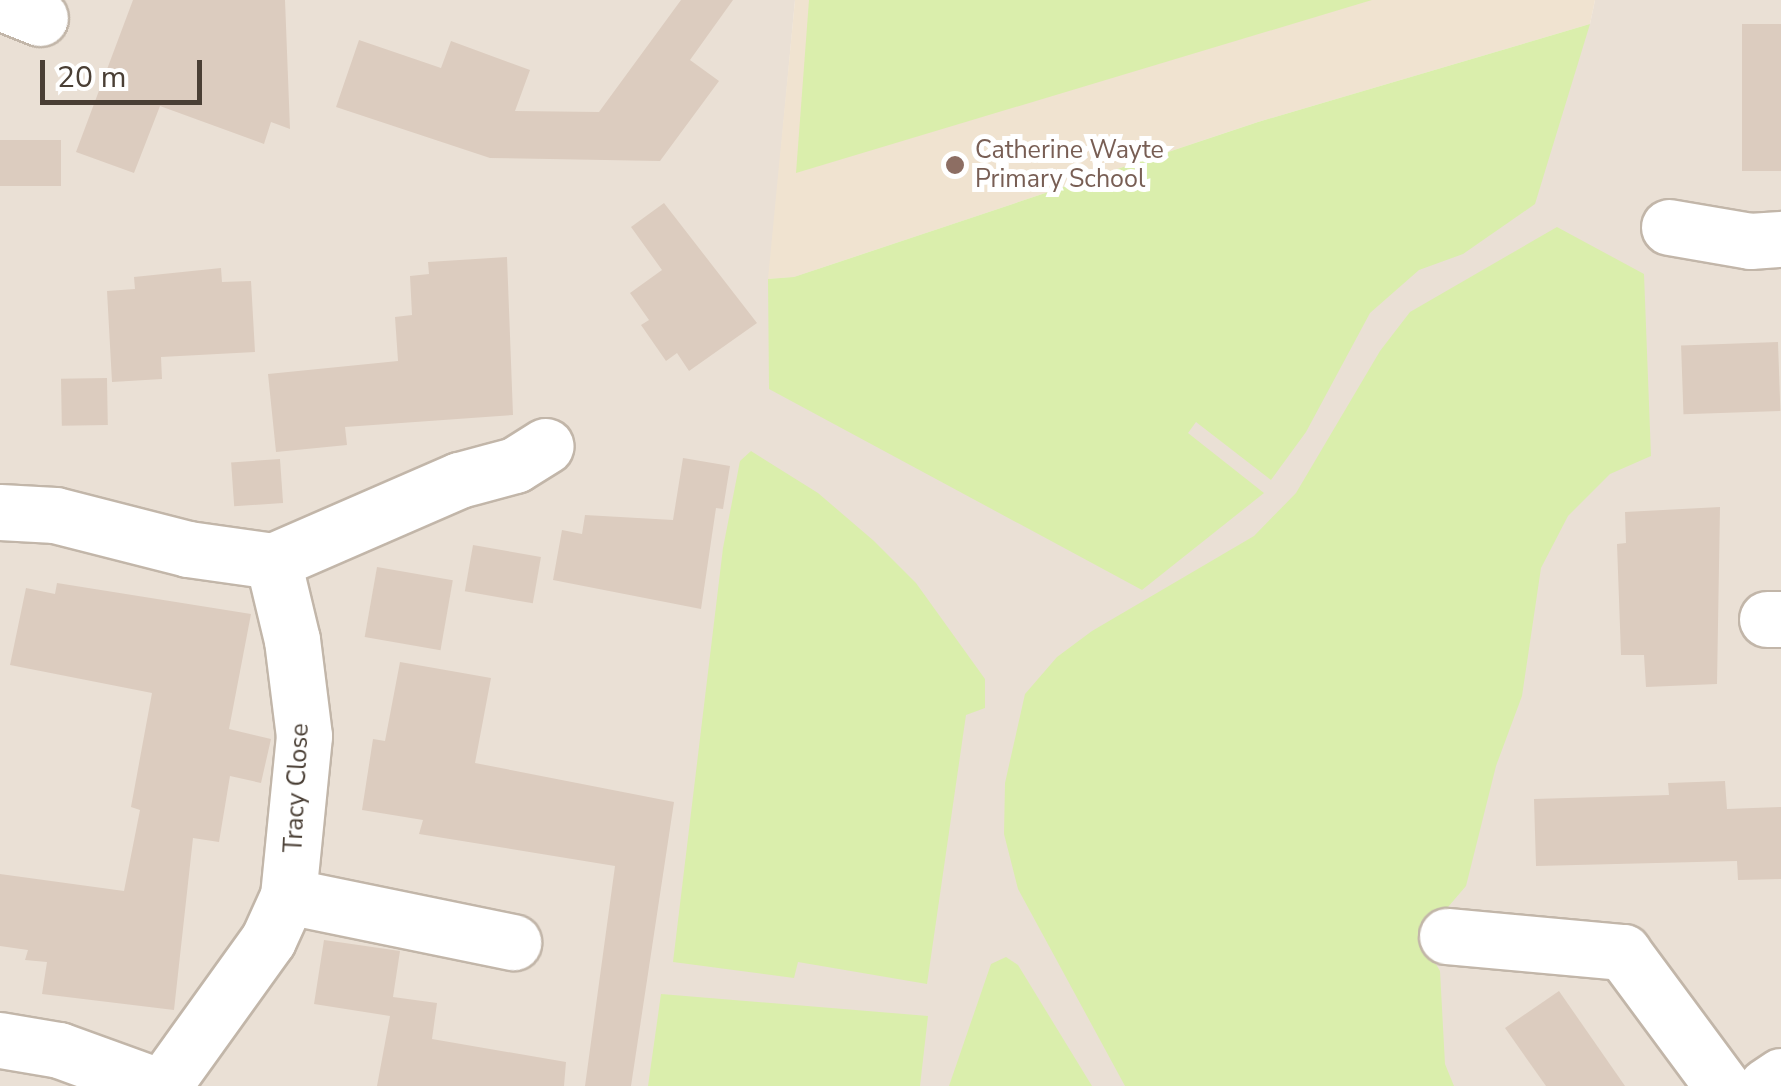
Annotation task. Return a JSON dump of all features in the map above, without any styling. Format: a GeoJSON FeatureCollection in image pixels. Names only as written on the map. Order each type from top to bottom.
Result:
{"type":"FeatureCollection","features":[{"type":"Feature","properties":{"kind":"street"},"geometry":{"type":"LineString","coordinates":[[1669,226],[1750,241],[1781,239]]}},
{"type":"Feature","properties":{"kind":"street"},"geometry":{"type":"LineString","coordinates":[[0,512],[55,516],[188,549],[274,562],[459,480],[515,465],[545,446]]}},
{"type":"Feature","properties":{"kind":"street","name":"Tracy Close"},"geometry":{"type":"LineString","coordinates":[[0,1040],[58,1050],[161,1086],[268,940],[288,896],[304,736],[292,640],[274,562]]}},
{"type":"Feature","properties":{"kind":"street"},"geometry":{"type":"LineString","coordinates":[[288,896],[513,942]]}},
{"type":"Feature","properties":{"kind":"street"},"geometry":{"type":"LineString","coordinates":[[1447,936],[1623,952],[1722,1086]]}},
{"type":"Feature","properties":{"kind":"street"},"geometry":{"type":"LineString","coordinates":[[1766,1086],[1781,1076]]}},
{"type":"Feature","properties":{"kind":"shaded area"},"geometry":{"type":"Polygon","coordinates":[[[0,0],[795,0],[769,279],[794,277],[1590,24],[1595,0],[1781,0],[1781,1086],[0,1086],[0,0]]]}},
{"type":"Feature","properties":{"kind":"shaded area","name":"Catherine Wayte Primary School"},"geometry":{"type":"Polygon","coordinates":[[[795,0],[1595,0],[1590,24],[1258,122],[794,277],[768,279],[795,0]]]}},
{"type":"Feature","properties":{"kind":"green space"},"geometry":{"type":"Polygon","coordinates":[[[809,0],[1372,0],[796,173],[809,0]]]}},
{"type":"Feature","properties":{"kind":"green space"},"geometry":{"type":"Polygon","coordinates":[[[1590,24],[1535,204],[1463,254],[1419,270],[1370,313],[1306,432],[1271,480],[1196,422],[1188,433],[1264,493],[1142,590],[769,389],[768,279],[794,277],[1258,122],[1590,24]]]}},
{"type":"Feature","properties":{"kind":"green space"},"geometry":{"type":"Polygon","coordinates":[[[1557,227],[1644,274],[1651,456],[1610,474],[1568,516],[1541,568],[1522,696],[1496,766],[1466,886],[1436,921],[1429,952],[1440,971],[1445,1064],[1454,1086],[1125,1086],[1018,889],[1004,834],[1005,783],[1025,694],[1057,657],[1092,631],[1254,536],[1296,493],[1380,351],[1410,312],[1557,227]]]}},
{"type":"Feature","properties":{"kind":"green space"},"geometry":{"type":"Polygon","coordinates":[[[751,451],[818,493],[874,541],[916,583],[985,679],[985,708],[966,715],[927,984],[798,962],[794,978],[673,962],[723,548],[740,461],[751,451]]]}},
{"type":"Feature","properties":{"kind":"green space"},"geometry":{"type":"Polygon","coordinates":[[[1006,957],[1018,965],[1092,1086],[949,1086],[991,964],[1006,957]]]}},
{"type":"Feature","properties":{"kind":"green space"},"geometry":{"type":"Polygon","coordinates":[[[661,994],[928,1016],[920,1086],[648,1086],[661,994]]]}},
{"type":"Feature","properties":{"kind":"building"},"geometry":{"type":"Polygon","coordinates":[[[133,0],[285,0],[290,129],[271,122],[264,144],[160,106],[134,173],[76,152],[133,0]]]}},
{"type":"Feature","properties":{"kind":"building"},"geometry":{"type":"Polygon","coordinates":[[[681,0],[733,0],[690,60],[719,81],[660,161],[490,158],[336,107],[359,40],[441,68],[451,41],[530,70],[515,111],[599,112],[681,0]]]}},
{"type":"Feature","properties":{"kind":"building"},"geometry":{"type":"Polygon","coordinates":[[[1742,24],[1781,24],[1781,171],[1742,171],[1742,24]]]}},
{"type":"Feature","properties":{"kind":"building"},"geometry":{"type":"Polygon","coordinates":[[[0,140],[61,140],[61,186],[0,186],[0,140]]]}},
{"type":"Feature","properties":{"kind":"building"},"geometry":{"type":"Polygon","coordinates":[[[664,203],[757,323],[689,371],[677,353],[666,361],[641,325],[649,320],[630,293],[662,270],[631,227],[664,203]]]}},
{"type":"Feature","properties":{"kind":"building"},"geometry":{"type":"Polygon","coordinates":[[[507,257],[513,415],[345,427],[347,445],[276,452],[268,374],[398,361],[395,317],[412,315],[410,276],[429,274],[428,262],[507,257]]]}},
{"type":"Feature","properties":{"kind":"building"},"geometry":{"type":"Polygon","coordinates":[[[221,268],[222,282],[251,281],[255,352],[161,357],[162,379],[112,382],[107,291],[135,289],[134,277],[221,268]]]}},
{"type":"Feature","properties":{"kind":"building"},"geometry":{"type":"Polygon","coordinates":[[[1778,342],[1780,411],[1683,414],[1681,345],[1778,342]]]}},
{"type":"Feature","properties":{"kind":"building"},"geometry":{"type":"Polygon","coordinates":[[[107,378],[108,425],[62,426],[61,379],[107,378]]]}},
{"type":"Feature","properties":{"kind":"building"},"geometry":{"type":"Polygon","coordinates":[[[683,458],[730,466],[723,509],[716,508],[701,609],[553,580],[562,530],[582,534],[585,515],[673,520],[683,458]]]}},
{"type":"Feature","properties":{"kind":"building"},"geometry":{"type":"Polygon","coordinates":[[[280,459],[283,503],[234,506],[231,462],[280,459]]]}},
{"type":"Feature","properties":{"kind":"building"},"geometry":{"type":"Polygon","coordinates":[[[1720,507],[1717,684],[1646,687],[1644,655],[1621,655],[1617,544],[1626,543],[1625,512],[1720,507]]]}},
{"type":"Feature","properties":{"kind":"building"},"geometry":{"type":"Polygon","coordinates":[[[473,545],[541,557],[533,603],[465,591],[473,545]]]}},
{"type":"Feature","properties":{"kind":"building"},"geometry":{"type":"Polygon","coordinates":[[[377,567],[453,580],[441,650],[365,637],[377,567]]]}},
{"type":"Feature","properties":{"kind":"building"},"geometry":{"type":"Polygon","coordinates":[[[57,583],[251,614],[229,729],[271,739],[261,783],[230,776],[219,842],[193,838],[174,1010],[42,994],[47,962],[25,960],[28,950],[0,946],[0,874],[124,891],[140,810],[131,807],[152,693],[10,665],[26,588],[55,594],[57,583]]]}},
{"type":"Feature","properties":{"kind":"building"},"geometry":{"type":"Polygon","coordinates":[[[400,662],[491,678],[475,763],[674,802],[631,1086],[585,1086],[615,866],[419,834],[423,820],[362,810],[373,739],[385,741],[400,662]]]}},
{"type":"Feature","properties":{"kind":"building"},"geometry":{"type":"Polygon","coordinates":[[[1725,781],[1727,809],[1781,807],[1781,879],[1738,880],[1737,861],[1536,866],[1534,799],[1669,795],[1668,783],[1725,781]]]}},
{"type":"Feature","properties":{"kind":"building"},"geometry":{"type":"Polygon","coordinates":[[[324,940],[400,951],[393,997],[437,1003],[432,1039],[566,1062],[564,1086],[377,1086],[390,1016],[314,1004],[324,940]]]}},
{"type":"Feature","properties":{"kind":"building"},"geometry":{"type":"Polygon","coordinates":[[[1559,991],[1625,1086],[1546,1086],[1505,1028],[1559,991]]]}},
{"type":"Feature","properties":{"kind":"place","name":"Catherine Wayte Primary School"},"geometry":{"type":"Point","coordinates":[955,165]}}]}
